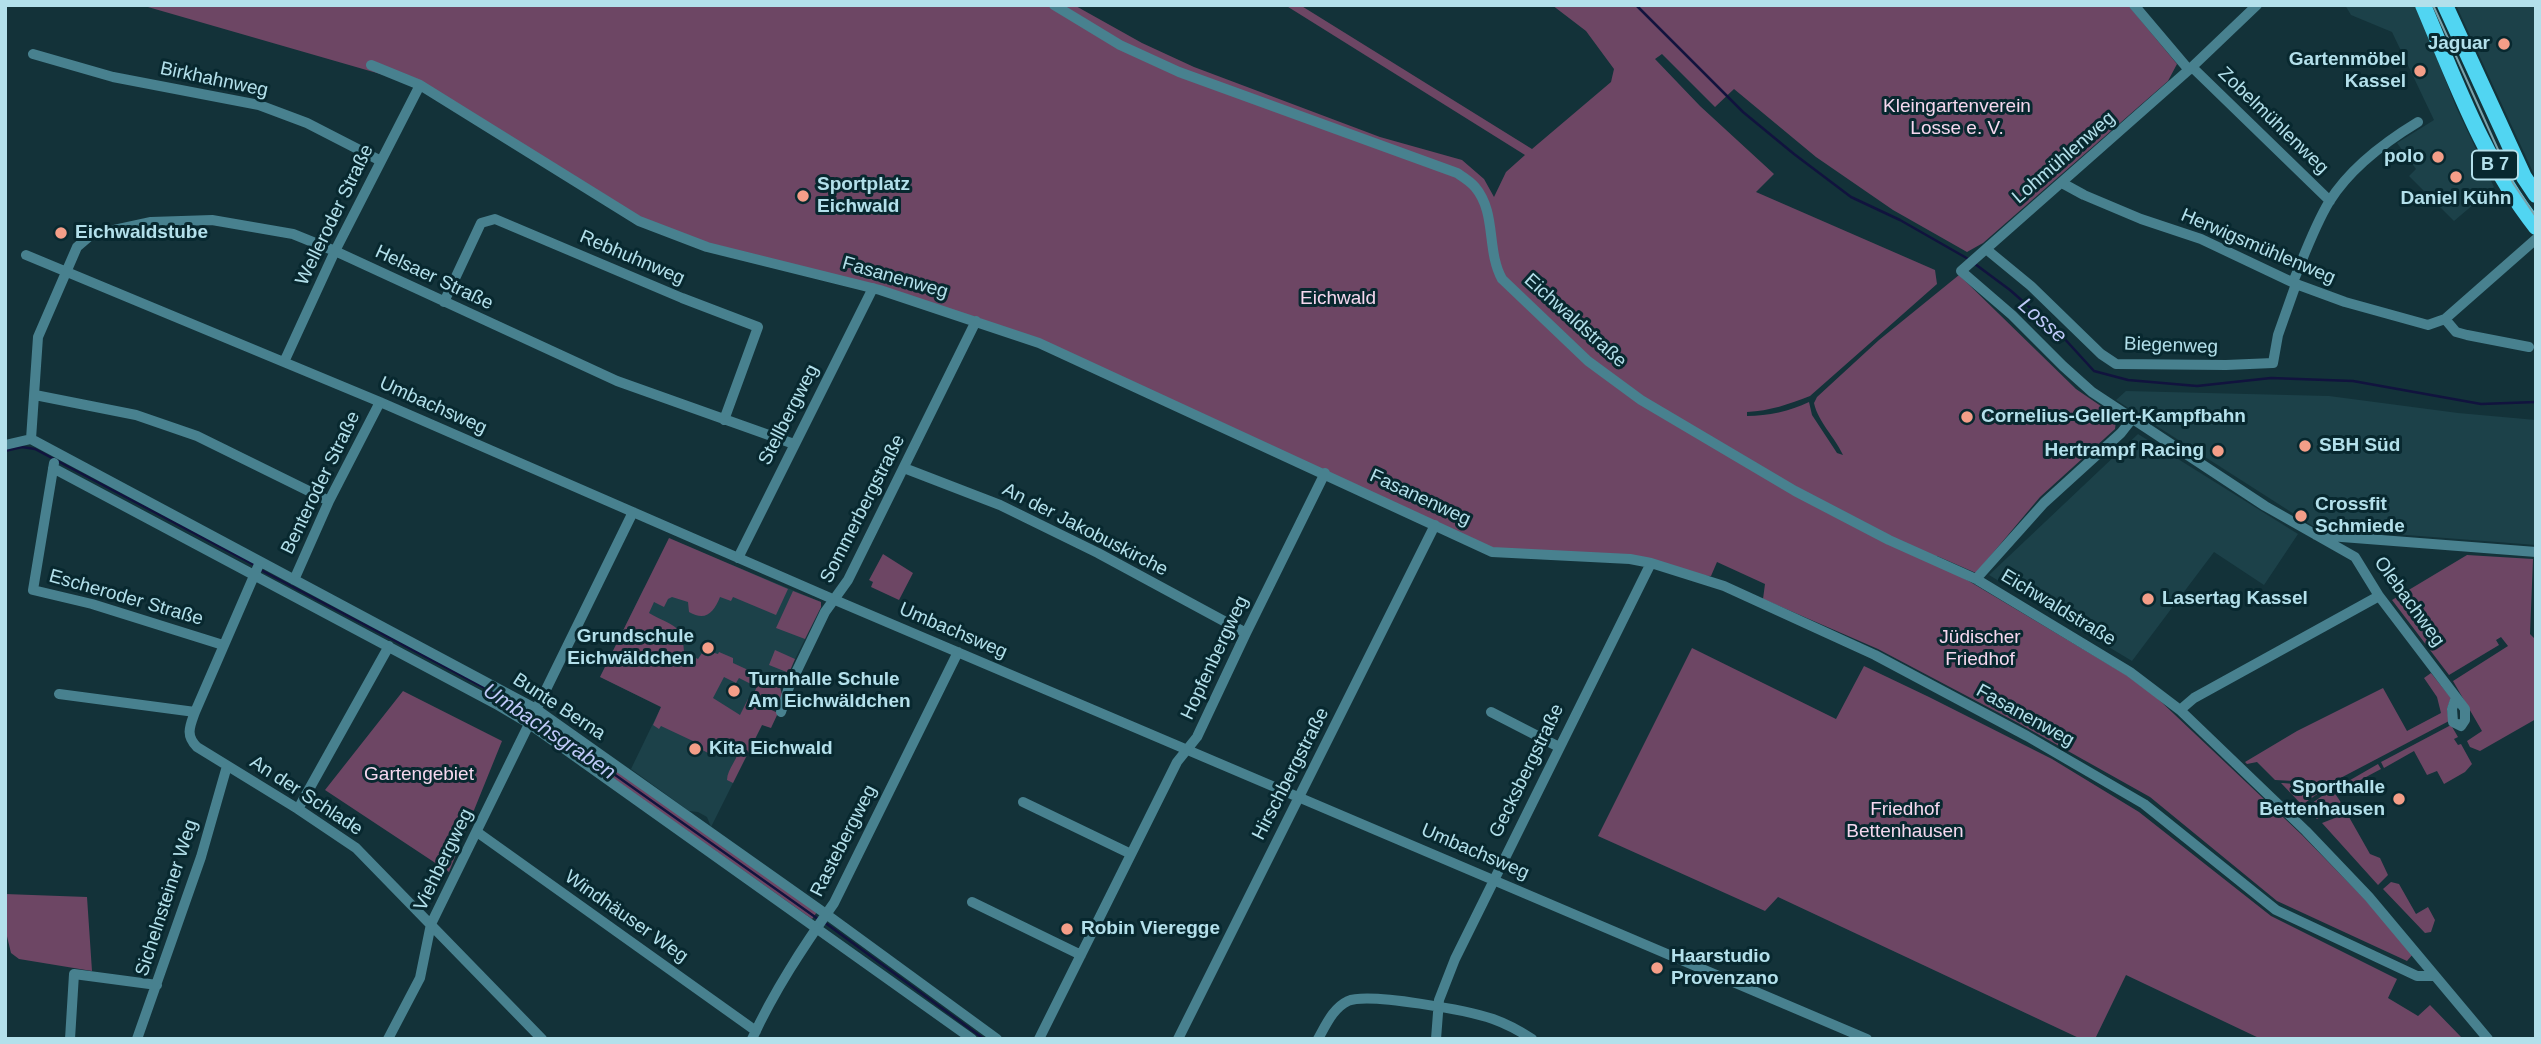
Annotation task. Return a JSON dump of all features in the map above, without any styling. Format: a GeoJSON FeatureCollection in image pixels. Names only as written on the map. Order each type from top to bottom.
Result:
{"type":"FeatureCollection","features":[{"type":"Feature","properties":{"kind":"main road","name":"B 7"},"geometry":{"type":"LineString","coordinates":[[2423,5],[2497,169],[2536,227]]}},
{"type":"Feature","properties":{"kind":"main road","name":"B 7"},"geometry":{"type":"LineString","coordinates":[[2445,5],[2524,177],[2536,195]]}},
{"type":"Feature","properties":{"kind":"street","name":"Eichwaldstraße"},"geometry":{"type":"LineString","coordinates":[[1054,5],[1120,45],[1179,72],[1457,173],[1475,186],[1485,204],[1494,266],[1502,279],[1588,361],[1668,417],[1795,491],[1889,540],[1976,579],[2130,672],[2180,710],[2306,831],[2369,897],[2488,1039]]}},
{"type":"Feature","properties":{"kind":"street"},"geometry":{"type":"LineString","coordinates":[[2134,5],[2191,68]]}},
{"type":"Feature","properties":{"kind":"street","name":"Lohmühlenweg"},"geometry":{"type":"LineString","coordinates":[[1963,270],[2191,68],[2257,5]]}},
{"type":"Feature","properties":{"kind":"street","name":"Birkhahnweg"},"geometry":{"type":"LineString","coordinates":[[33,54],[113,77],[259,105],[307,123],[381,161]]}},
{"type":"Feature","properties":{"kind":"street","name":"Fasanenweg"},"geometry":{"type":"LineString","coordinates":[[371,65],[420,85],[639,221],[707,247],[873,288],[976,321],[1090,365],[1492,552],[1606,557],[1651,563],[1724,586],[1875,655],[2027,736],[2144,804],[2276,910],[2417,976],[2434,976]]}},
{"type":"Feature","properties":{"kind":"street","name":"Zobelmühlenweg"},"geometry":{"type":"LineString","coordinates":[[2191,68],[2330,201]]}},
{"type":"Feature","properties":{"kind":"street","name":"Welleroder Straße"},"geometry":{"type":"LineString","coordinates":[[284,362],[335,251],[420,85]]}},
{"type":"Feature","properties":{"kind":"street"},"geometry":{"type":"LineString","coordinates":[[2295,283],[2319,220],[2342,185],[2382,146],[2418,122]]}},
{"type":"Feature","properties":{"kind":"street","name":"Herwigsmühlenweg"},"geometry":{"type":"LineString","coordinates":[[2062,183],[2141,219],[2201,239],[2295,283],[2345,302],[2428,325],[2445,320],[2456,332],[2529,347]]}},
{"type":"Feature","properties":{"kind":"street","name":"Rebhuhnweg"},"geometry":{"type":"LineString","coordinates":[[444,302],[481,223],[495,219],[758,327],[724,420]]}},
{"type":"Feature","properties":{"kind":"street","name":"Helsaer Straße"},"geometry":{"type":"LineString","coordinates":[[31,439],[38,337],[77,247],[91,235],[151,222],[212,220],[293,234],[617,381],[794,444]]}},
{"type":"Feature","properties":{"kind":"street"},"geometry":{"type":"LineString","coordinates":[[2445,320],[2536,239]]}},
{"type":"Feature","properties":{"kind":"street","name":"Biegenweg"},"geometry":{"type":"LineString","coordinates":[[1983,251],[2031,286],[2101,354],[2116,364],[2226,366],[2273,363],[2278,335],[2295,283]]}},
{"type":"Feature","properties":{"kind":"street","name":"Umbachsweg"},"geometry":{"type":"LineString","coordinates":[[26,255],[380,402],[835,600],[1493,878],[1850,1035],[1867,1039]]}},
{"type":"Feature","properties":{"kind":"street","name":"Olebachweg"},"geometry":{"type":"LineString","coordinates":[[1963,270],[2092,392],[2312,535],[2354,557],[2379,596],[2465,709],[2465,720],[2461,726]]}},
{"type":"Feature","properties":{"kind":"street","name":"Stellbergweg"},"geometry":{"type":"LineString","coordinates":[[738,558],[873,288]]}},
{"type":"Feature","properties":{"kind":"street","name":"Sommerbergstraße"},"geometry":{"type":"LineString","coordinates":[[781,712],[789,687],[825,612],[835,600],[904,468],[976,321]]}},
{"type":"Feature","properties":{"kind":"street"},"geometry":{"type":"LineString","coordinates":[[35,395],[136,415],[197,436],[329,502]]}},
{"type":"Feature","properties":{"kind":"street","name":"Benteroder Straße"},"geometry":{"type":"LineString","coordinates":[[294,580],[329,502],[380,402]]}},
{"type":"Feature","properties":{"kind":"street"},"geometry":{"type":"LineString","coordinates":[[1976,579],[2044,503],[2132,419]]}},
{"type":"Feature","properties":{"kind":"street"},"geometry":{"type":"LineString","coordinates":[[5,445],[31,439]]}},
{"type":"Feature","properties":{"kind":"street","name":"Bunte Berna"},"geometry":{"type":"LineString","coordinates":[[31,439],[54,460],[257,568],[294,580],[532,716],[821,920],[997,1039]]}},
{"type":"Feature","properties":{"kind":"street","name":"Bunte Berna"},"geometry":{"type":"LineString","coordinates":[[54,460],[257,568],[389,646],[532,716],[821,920],[972,1039]]}},
{"type":"Feature","properties":{"kind":"street","name":"Escheroder Straße"},"geometry":{"type":"LineString","coordinates":[[54,460],[33,590],[92,604],[223,645]]}},
{"type":"Feature","properties":{"kind":"street","name":"An der Jakobuskirche"},"geometry":{"type":"LineString","coordinates":[[904,468],[1000,505],[1098,553],[1245,633]]}},
{"type":"Feature","properties":{"kind":"street","name":"Hopfenbergweg"},"geometry":{"type":"LineString","coordinates":[[1039,1039],[1177,762],[1197,737],[1245,633],[1325,473]]}},
{"type":"Feature","properties":{"kind":"street","name":"Viehbergweg"},"geometry":{"type":"LineString","coordinates":[[388,1039],[420,978],[431,924],[633,512]]}},
{"type":"Feature","properties":{"kind":"street","name":"Hirschbergstraße"},"geometry":{"type":"LineString","coordinates":[[1178,1039],[1435,525]]}},
{"type":"Feature","properties":{"kind":"street"},"geometry":{"type":"LineString","coordinates":[[2312,535],[2536,552]]}},
{"type":"Feature","properties":{"kind":"street","name":"Gecksbergstraße"},"geometry":{"type":"LineString","coordinates":[[1436,1039],[1437,1008],[1455,959],[1651,563]]}},
{"type":"Feature","properties":{"kind":"street"},"geometry":{"type":"LineString","coordinates":[[59,694],[195,712],[257,568]]}},
{"type":"Feature","properties":{"kind":"street"},"geometry":{"type":"LineString","coordinates":[[2180,710],[2194,698],[2379,596]]}},
{"type":"Feature","properties":{"kind":"street"},"geometry":{"type":"LineString","coordinates":[[298,809],[389,646]]}},
{"type":"Feature","properties":{"kind":"street","name":"Rastebergweg"},"geometry":{"type":"LineString","coordinates":[[754,1035],[821,920],[834,903],[958,652]]}},
{"type":"Feature","properties":{"kind":"street","name":"An der Schlade"},"geometry":{"type":"LineString","coordinates":[[195,712],[189,730],[190,740],[356,848],[542,1039]]}},
{"type":"Feature","properties":{"kind":"street"},"geometry":{"type":"LineString","coordinates":[[1491,712],[1559,747]]}},
{"type":"Feature","properties":{"kind":"street","name":"Sichelnsteiner Weg"},"geometry":{"type":"LineString","coordinates":[[137,1039],[201,856],[227,766]]}},
{"type":"Feature","properties":{"kind":"street"},"geometry":{"type":"LineString","coordinates":[[1023,802],[1131,854]]}},
{"type":"Feature","properties":{"kind":"street","name":"Windhäuser Weg"},"geometry":{"type":"LineString","coordinates":[[477,832],[754,1035]]}},
{"type":"Feature","properties":{"kind":"street"},"geometry":{"type":"LineString","coordinates":[[972,902],[1081,955]]}},
{"type":"Feature","properties":{"kind":"street"},"geometry":{"type":"LineString","coordinates":[[70,1039],[74,974],[157,985]]}},
{"type":"Feature","properties":{"kind":"street"},"geometry":{"type":"LineString","coordinates":[[1318,1039],[1341,1005],[1350,1000],[1373,998],[1490,1018],[1517,1029],[1532,1039]]}},
{"type":"Feature","properties":{"kind":"shaded area"},"geometry":{"type":"Polygon","coordinates":[[[2345,5],[2416,5],[2456,107],[2494,187],[2454,221],[2409,176],[2416,169],[2397,143],[2434,120],[2392,32],[2351,15],[2345,5]]]}},
{"type":"Feature","properties":{"kind":"shaded area"},"geometry":{"type":"Polygon","coordinates":[[[2456,5],[2536,5],[2536,177],[2533,172],[2456,5]]]}},
{"type":"Feature","properties":{"kind":"shaded area"},"geometry":{"type":"Polygon","coordinates":[[[2126,391],[2329,396],[2536,420],[2536,545],[2316,528],[2116,400],[2126,391]]]}},
{"type":"Feature","properties":{"kind":"shaded area"},"geometry":{"type":"Polygon","coordinates":[[[2138,434],[2298,534],[2264,585],[2214,552],[2132,661],[1989,575],[2138,434]]]}},
{"type":"Feature","properties":{"kind":"shaded area","name":"Grundschule Eichwäldchen"},"geometry":{"type":"Polygon","coordinates":[[[730,564],[821,602],[821,607],[711,827],[707,817],[689,811],[631,769],[661,707],[600,677],[644,588],[730,564]]]}},
{"type":"Feature","properties":{"kind":"green space"},"geometry":{"type":"Polygon","coordinates":[[[141,5],[1074,5],[1142,43],[1194,67],[1380,137],[1462,160],[1484,179],[1494,197],[1506,172],[1525,155],[1285,5],[1300,5],[1532,149],[1611,82],[1614,69],[1586,31],[1552,5],[2128,5],[2177,64],[2168,81],[1983,243],[1967,252],[1893,210],[1816,157],[1734,89],[1715,107],[1662,54],[1655,59],[1700,106],[1774,174],[1756,192],[1935,270],[1937,284],[1810,396],[1772,409],[1747,412],[1747,416],[1779,412],[1809,402],[1812,415],[1837,453],[1843,455],[1816,410],[1814,403],[1817,397],[1879,340],[1959,275],[2076,389],[2111,413],[2116,421],[2115,429],[2040,497],[1976,573],[1937,556],[1933,563],[1962,577],[2128,676],[2156,697],[2302,835],[2384,919],[2413,954],[2407,961],[2277,901],[2150,797],[1878,649],[1763,599],[1765,584],[1717,562],[1711,576],[1679,575],[1639,564],[1606,560],[1492,555],[1038,345],[928,307],[638,223],[415,84],[141,5]]]}},
{"type":"Feature","properties":{"kind":"green space"},"geometry":{"type":"Polygon","coordinates":[[[669,538],[788,589],[776,615],[733,597],[731,601],[720,597],[712,611],[705,616],[689,612],[688,602],[672,597],[664,607],[654,602],[649,613],[678,630],[684,652],[698,659],[704,650],[718,654],[719,652],[733,658],[733,663],[759,675],[755,686],[739,678],[736,683],[724,677],[713,698],[740,715],[748,699],[778,713],[771,728],[762,725],[733,783],[727,780],[739,750],[739,746],[734,742],[728,745],[725,751],[719,749],[708,753],[695,746],[695,742],[653,725],[661,707],[600,677],[669,538]]]}},
{"type":"Feature","properties":{"kind":"green space"},"geometry":{"type":"Polygon","coordinates":[[[883,554],[913,573],[899,600],[871,587],[873,582],[869,580],[883,554]]]}},
{"type":"Feature","properties":{"kind":"green space"},"geometry":{"type":"Polygon","coordinates":[[[2467,555],[2533,559],[2530,634],[2536,640],[2536,719],[2480,751],[2470,747],[2467,741],[2482,731],[2453,681],[2508,646],[2501,637],[2496,640],[2499,645],[2449,675],[2392,600],[2467,555]]]}},
{"type":"Feature","properties":{"kind":"green space"},"geometry":{"type":"Polygon","coordinates":[[[793,591],[821,602],[805,639],[776,628],[793,591]]]}},
{"type":"Feature","properties":{"kind":"green space","name":"Friedhof Bettenhausen"},"geometry":{"type":"Polygon","coordinates":[[[1692,648],[1836,719],[1864,666],[2052,759],[2139,812],[2271,916],[2397,979],[2388,998],[2418,1016],[2430,1005],[2463,1039],[2261,1039],[2126,975],[2095,1039],[2081,1039],[1778,897],[1765,911],[1598,836],[1692,648]]]}},
{"type":"Feature","properties":{"kind":"green space"},"geometry":{"type":"Polygon","coordinates":[[[775,650],[795,659],[789,673],[769,665],[775,650]]]}},
{"type":"Feature","properties":{"kind":"green space"},"geometry":{"type":"Polygon","coordinates":[[[2431,673],[2451,698],[2447,709],[2449,721],[2331,783],[2275,780],[2257,762],[2245,762],[2297,731],[2383,688],[2407,731],[2441,713],[2437,697],[2424,678],[2431,673]]]}},
{"type":"Feature","properties":{"kind":"green space"},"geometry":{"type":"Polygon","coordinates":[[[761,676],[779,684],[782,694],[780,710],[753,696],[761,676]]]}},
{"type":"Feature","properties":{"kind":"green space","name":"Gartengebiet"},"geometry":{"type":"Polygon","coordinates":[[[403,691],[502,741],[449,872],[325,790],[403,691]]]}},
{"type":"Feature","properties":{"kind":"green space"},"geometry":{"type":"Polygon","coordinates":[[[539,715],[817,912],[812,919],[536,724],[534,722],[539,715]]]}},
{"type":"Feature","properties":{"kind":"green space"},"geometry":{"type":"Polygon","coordinates":[[[2451,725],[2458,737],[2454,739],[2458,745],[2461,744],[2472,764],[2465,772],[2444,784],[2437,771],[2427,775],[2414,751],[2384,768],[2381,762],[2451,725]]]}},
{"type":"Feature","properties":{"kind":"green space"},"geometry":{"type":"Polygon","coordinates":[[[2378,764],[2381,769],[2351,785],[2353,789],[2342,795],[2338,787],[2378,764]]]}},
{"type":"Feature","properties":{"kind":"green space"},"geometry":{"type":"Polygon","coordinates":[[[2283,783],[2327,787],[2302,805],[2283,783]]]}},
{"type":"Feature","properties":{"kind":"green space"},"geometry":{"type":"Polygon","coordinates":[[[2332,789],[2342,804],[2317,819],[2305,808],[2332,789]]]}},
{"type":"Feature","properties":{"kind":"green space"},"geometry":{"type":"Polygon","coordinates":[[[2340,816],[2349,817],[2370,854],[2380,858],[2388,875],[2378,885],[2322,823],[2340,816]]]}},
{"type":"Feature","properties":{"kind":"green space"},"geometry":{"type":"Polygon","coordinates":[[[2391,882],[2399,884],[2416,914],[2428,907],[2435,920],[2431,932],[2425,933],[2383,889],[2391,882]]]}},
{"type":"Feature","properties":{"kind":"green space"},"geometry":{"type":"Polygon","coordinates":[[[5,894],[87,897],[92,971],[19,959],[11,953],[5,928],[5,894]]]}},
{"type":"Feature","properties":{"kind":"waterway","name":"Losse"},"geometry":{"type":"LineString","coordinates":[[1636,5],[1743,112],[1794,154],[1851,197],[1900,220],[1970,260]]}},
{"type":"Feature","properties":{"kind":"waterway","name":"Losse"},"geometry":{"type":"LineString","coordinates":[[1975,264],[2010,290],[2062,336],[2094,371],[2128,380],[2197,386],[2271,378],[2353,381],[2481,404],[2536,402]]}},
{"type":"Feature","properties":{"kind":"waterway","name":"Umbachsgraben"},"geometry":{"type":"LineString","coordinates":[[5,451],[22,447],[35,449],[256,566]]}},
{"type":"Feature","properties":{"kind":"waterway","name":"Umbachsgraben"},"geometry":{"type":"LineString","coordinates":[[261,570],[513,703],[530,715]]}},
{"type":"Feature","properties":{"kind":"waterway","name":"Umbachsgraben"},"geometry":{"type":"LineString","coordinates":[[535,718],[818,919]]}},
{"type":"Feature","properties":{"kind":"waterway","name":"Umbachsgraben"},"geometry":{"type":"LineString","coordinates":[[824,922],[984,1039]]}},
{"type":"Feature","properties":{"kind":"tram line"},"geometry":{"type":"LineString","coordinates":[[2433,5],[2513,183],[2536,217]]}},
{"type":"Feature","properties":{"kind":"place","name":"Jaguar"},"geometry":{"type":"Point","coordinates":[2504,44]}},
{"type":"Feature","properties":{"kind":"place","name":"Gartenmöbel Kassel"},"geometry":{"type":"Point","coordinates":[2420,71]}},
{"type":"Feature","properties":{"kind":"place","name":"polo"},"geometry":{"type":"Point","coordinates":[2438,157]}},
{"type":"Feature","properties":{"kind":"place","name":"Daniel Kühn"},"geometry":{"type":"Point","coordinates":[2456,177]}},
{"type":"Feature","properties":{"kind":"place","name":"Sportplatz Eichwald"},"geometry":{"type":"Point","coordinates":[803,196]}},
{"type":"Feature","properties":{"kind":"place","name":"Eichwaldstube"},"geometry":{"type":"Point","coordinates":[61,233]}},
{"type":"Feature","properties":{"kind":"place","name":"Cornelius-Gellert-Kampfbahn"},"geometry":{"type":"Point","coordinates":[1967,417]}},
{"type":"Feature","properties":{"kind":"place","name":"SBH Süd"},"geometry":{"type":"Point","coordinates":[2305,446]}},
{"type":"Feature","properties":{"kind":"place","name":"Hertrampf Racing"},"geometry":{"type":"Point","coordinates":[2218,451]}},
{"type":"Feature","properties":{"kind":"place","name":"Crossfit Schmiede"},"geometry":{"type":"Point","coordinates":[2301,516]}},
{"type":"Feature","properties":{"kind":"place","name":"Lasertag Kassel"},"geometry":{"type":"Point","coordinates":[2148,599]}},
{"type":"Feature","properties":{"kind":"place","name":"Grundschule Eichwäldchen"},"geometry":{"type":"Point","coordinates":[708,648]}},
{"type":"Feature","properties":{"kind":"place","name":"Turnhalle Schule Am Eichwäldchen"},"geometry":{"type":"Point","coordinates":[734,691]}},
{"type":"Feature","properties":{"kind":"place","name":"Kita Eichwald"},"geometry":{"type":"Point","coordinates":[695,749]}},
{"type":"Feature","properties":{"kind":"place","name":"Sporthalle Bettenhausen"},"geometry":{"type":"Point","coordinates":[2399,799]}},
{"type":"Feature","properties":{"kind":"place","name":"Robin Vieregge"},"geometry":{"type":"Point","coordinates":[1067,929]}},
{"type":"Feature","properties":{"kind":"place","name":"Haarstudio Provenzano"},"geometry":{"type":"Point","coordinates":[1657,968]}},
{"type":"Feature","properties":{"kind":"park label","name":"Kleingartenverein Losse e. V."},"geometry":{"type":"Point","coordinates":[1957,118]}},
{"type":"Feature","properties":{"kind":"park label","name":"Eichwald"},"geometry":{"type":"Point","coordinates":[1338,299]}},
{"type":"Feature","properties":{"kind":"park label","name":"Jüdischer Friedhof"},"geometry":{"type":"Point","coordinates":[1980,649]}}]}
